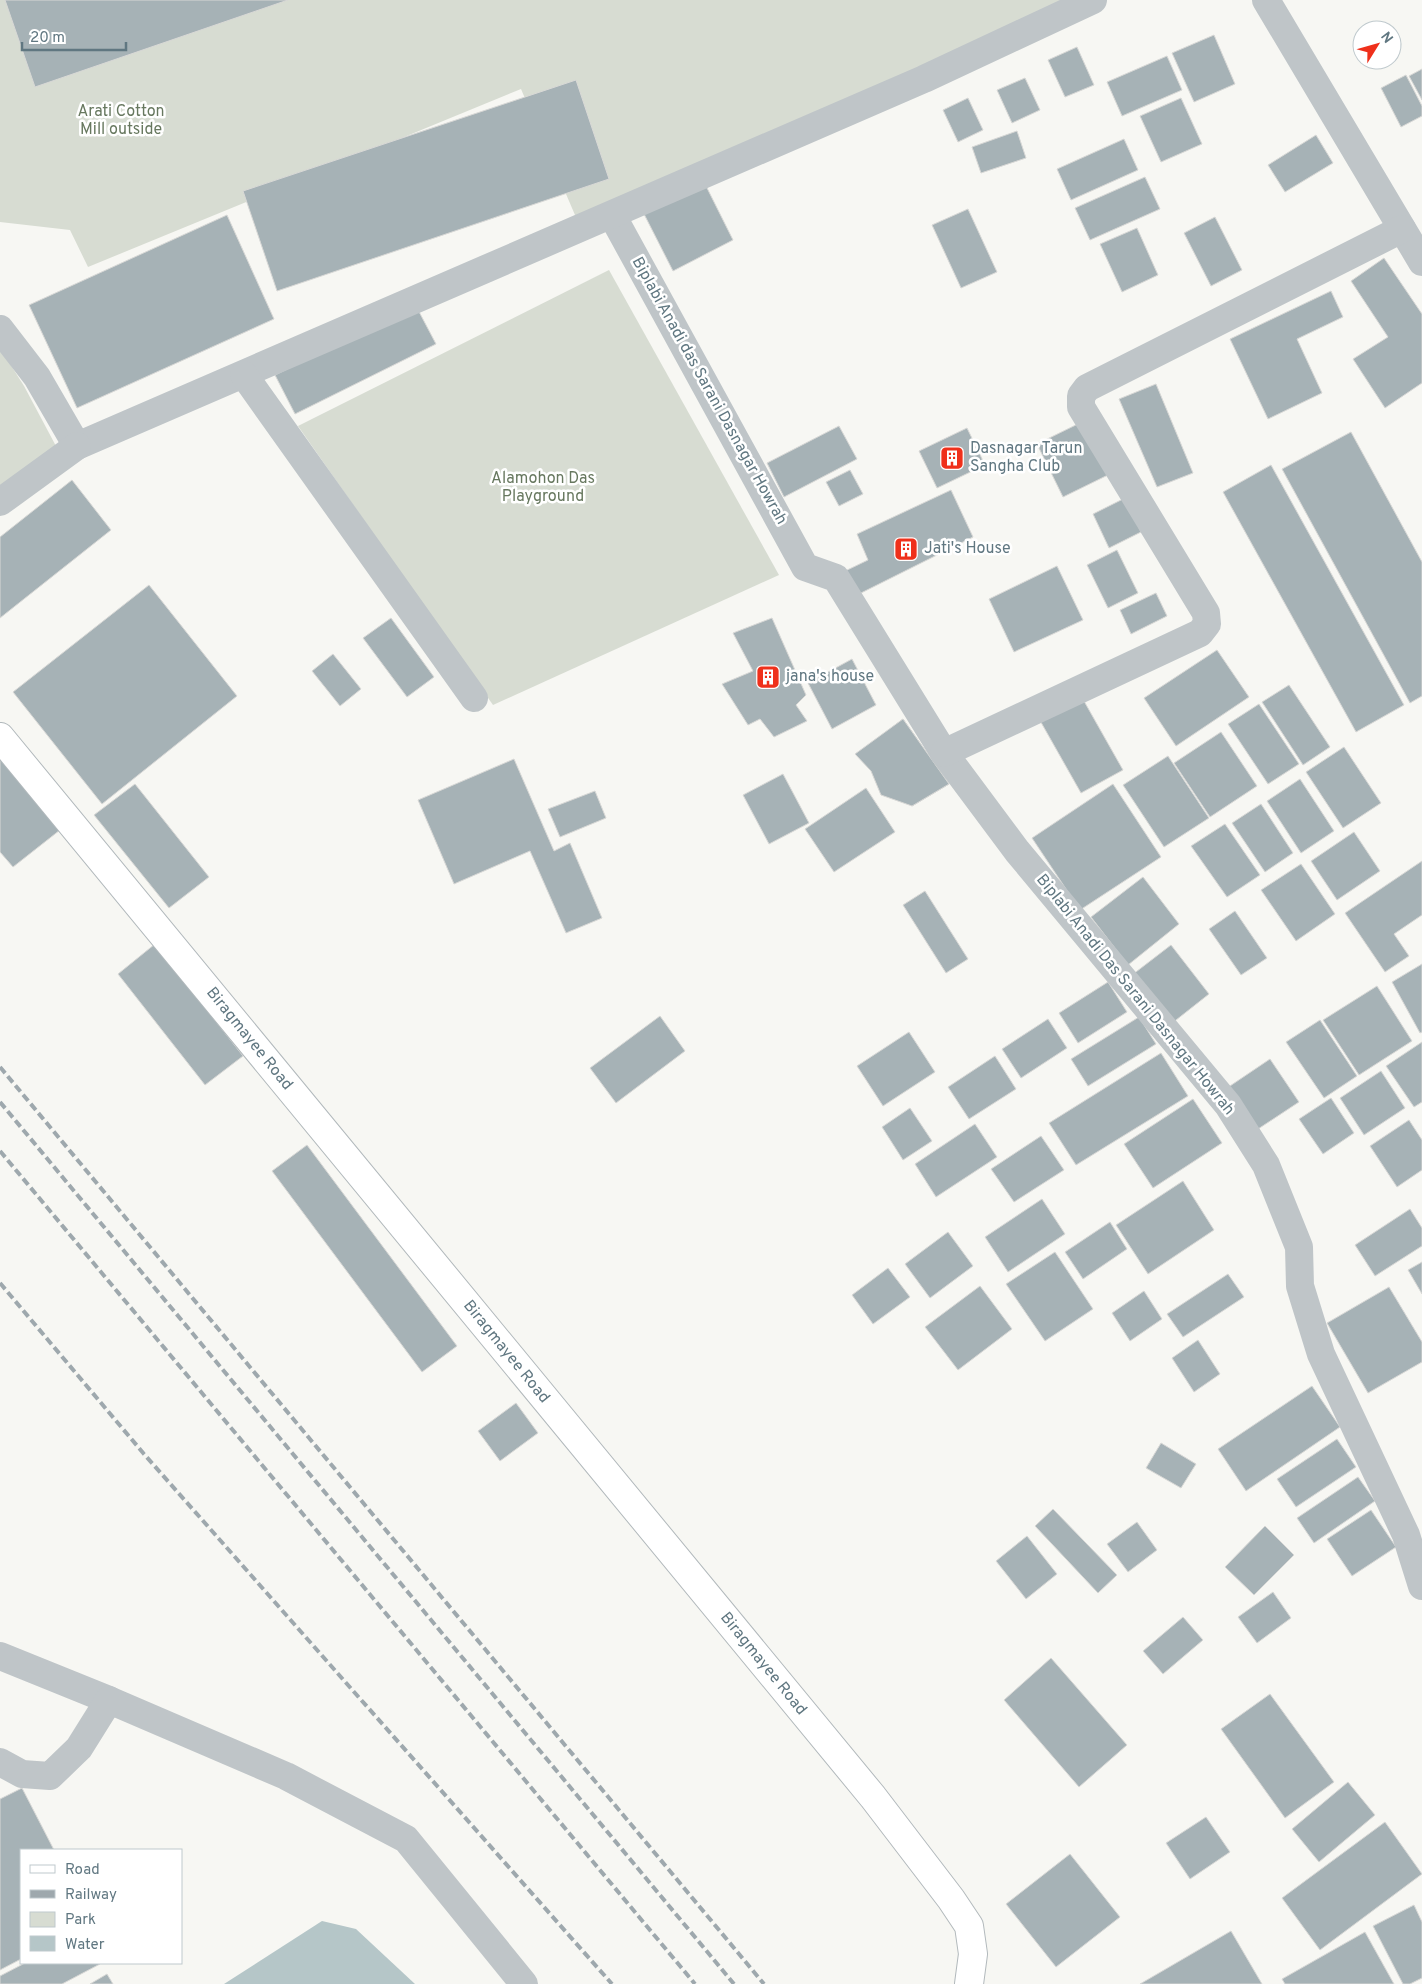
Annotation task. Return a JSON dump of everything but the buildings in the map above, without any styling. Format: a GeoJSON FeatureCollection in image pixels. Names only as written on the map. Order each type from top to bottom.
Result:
{"type":"FeatureCollection","features":[{"type":"Feature","properties":{"kind":"main road","name":"Biragmayee Road"},"geometry":{"type":"LineString","coordinates":[[0,736],[884,1812],[951,1899],[969,1926],[973,1954],[969,1984]]}},
{"type":"Feature","properties":{"kind":"street"},"geometry":{"type":"LineString","coordinates":[[0,502],[77,446],[924,78],[1092,0]]}},
{"type":"Feature","properties":{"kind":"street"},"geometry":{"type":"LineString","coordinates":[[1266,0],[1422,262]]}},
{"type":"Feature","properties":{"kind":"street","name":"Biplabi Anadi das Sarani Dasnagar Howrah"},"geometry":{"type":"LineString","coordinates":[[612,215],[806,567]]}},
{"type":"Feature","properties":{"kind":"street"},"geometry":{"type":"LineString","coordinates":[[944,753],[1200,633],[1207,624],[1206,613],[1081,407],[1081,396],[1087,388],[1402,229]]}},
{"type":"Feature","properties":{"kind":"street"},"geometry":{"type":"LineString","coordinates":[[0,329],[37,377],[77,446]]}},
{"type":"Feature","properties":{"kind":"street"},"geometry":{"type":"LineString","coordinates":[[244,375],[474,698]]}},
{"type":"Feature","properties":{"kind":"street","name":"Biplabi Anadi Das Sarani Dasnagar Howrah"},"geometry":{"type":"LineString","coordinates":[[806,567],[836,578],[944,753],[1017,851],[1228,1105],[1266,1165],[1300,1247],[1300,1286],[1321,1354],[1406,1535],[1422,1586]]}},
{"type":"Feature","properties":{"kind":"street"},"geometry":{"type":"LineString","coordinates":[[0,1656],[109,1700],[286,1776],[406,1839],[524,1984]]}},
{"type":"Feature","properties":{"kind":"street"},"geometry":{"type":"LineString","coordinates":[[0,1762],[22,1774],[50,1776],[78,1748],[109,1700]]}},
{"type":"Feature","properties":{"kind":"green space","name":"Arati Cotton Mill outside"},"geometry":{"type":"Polygon","coordinates":[[[0,0],[1069,0],[578,222],[521,89],[88,267],[70,230],[0,222],[0,0]]]}},
{"type":"Feature","properties":{"kind":"green space","name":"Alamohon Das Playground"},"geometry":{"type":"Polygon","coordinates":[[[609,270],[779,575],[493,705],[298,426],[609,270]]]}},
{"type":"Feature","properties":{"kind":"green space"},"geometry":{"type":"Polygon","coordinates":[[[0,348],[24,386],[57,448],[0,492],[0,348]]]}},
{"type":"Feature","properties":{"kind":"water"},"geometry":{"type":"Polygon","coordinates":[[[322,1921],[356,1929],[415,1984],[224,1984],[322,1921]]]}},
{"type":"Feature","properties":{"kind":"railway"},"geometry":{"type":"LineString","coordinates":[[0,1067],[764,1984]]}},
{"type":"Feature","properties":{"kind":"railway"},"geometry":{"type":"LineString","coordinates":[[0,1102],[734,1984]]}},
{"type":"Feature","properties":{"kind":"railway"},"geometry":{"type":"LineString","coordinates":[[0,1151],[695,1984]]}},
{"type":"Feature","properties":{"kind":"railway"},"geometry":{"type":"LineString","coordinates":[[0,1283],[144,1454],[612,1984]]}},
{"type":"Feature","properties":{"kind":"place","name":"Dasnagar Tarun Sangha Club"},"geometry":{"type":"Point","coordinates":[952,458]}},
{"type":"Feature","properties":{"kind":"place","name":"Jati's House"},"geometry":{"type":"Point","coordinates":[906,549]}},
{"type":"Feature","properties":{"kind":"place","name":"jana's house"},"geometry":{"type":"Point","coordinates":[768,677]}}]}
